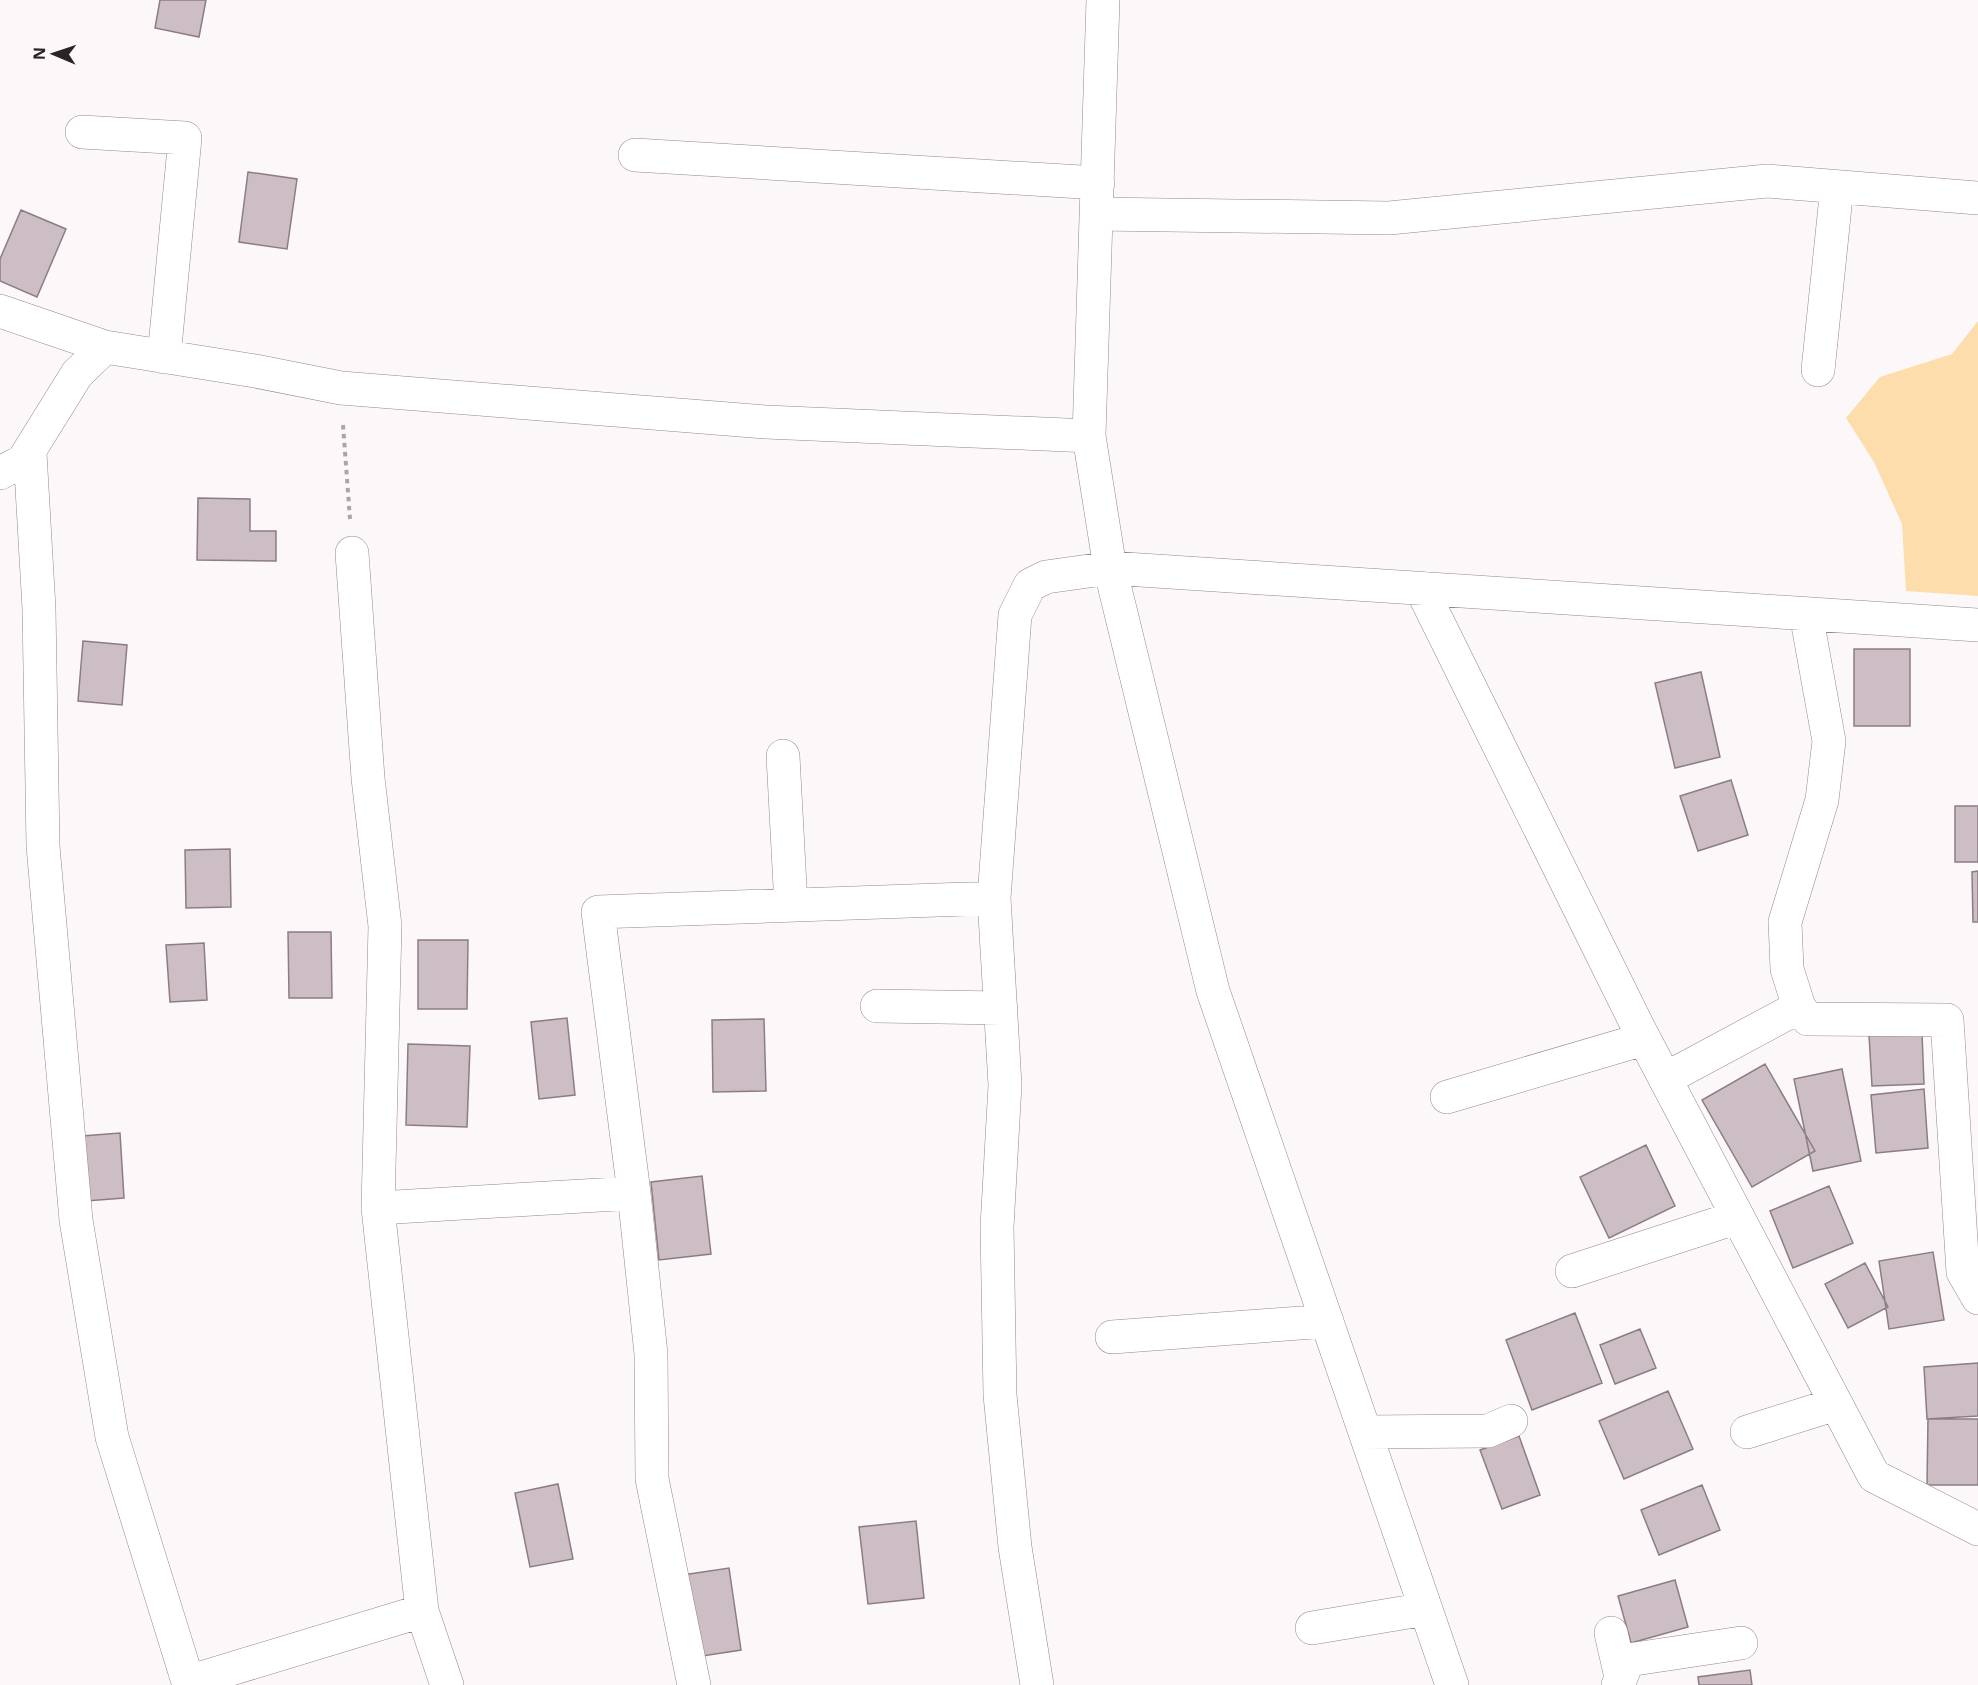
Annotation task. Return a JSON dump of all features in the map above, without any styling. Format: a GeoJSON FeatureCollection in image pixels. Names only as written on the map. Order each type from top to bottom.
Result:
{"type":"FeatureCollection","features":[{"type":"Feature","properties":{"kind":"street"},"geometry":{"type":"LineString","coordinates":[[1103,0],[1089,436],[1110,568],[1213,992],[1452,1685]]}},
{"type":"Feature","properties":{"kind":"street"},"geometry":{"type":"LineString","coordinates":[[82,132],[185,138],[164,357]]}},
{"type":"Feature","properties":{"kind":"street"},"geometry":{"type":"LineString","coordinates":[[635,155],[1097,198],[1389,218],[1767,181],[1978,198]]}},
{"type":"Feature","properties":{"kind":"street"},"geometry":{"type":"LineString","coordinates":[[1818,370],[1837,187]]}},
{"type":"Feature","properties":{"kind":"street"},"geometry":{"type":"LineString","coordinates":[[0,311],[105,347],[255,371],[340,388],[766,422],[1089,436]]}},
{"type":"Feature","properties":{"kind":"street"},"geometry":{"type":"LineString","coordinates":[[0,473],[23,461],[30,453],[77,374],[105,347]]}},
{"type":"Feature","properties":{"kind":"street"},"geometry":{"type":"LineString","coordinates":[[30,453],[39,609],[43,846],[76,1220],[112,1437],[189,1683],[422,1611]]}},
{"type":"Feature","properties":{"kind":"street"},"geometry":{"type":"LineString","coordinates":[[352,553],[368,778],[385,926],[378,1208],[422,1611],[447,1685]]}},
{"type":"Feature","properties":{"kind":"street"},"geometry":{"type":"LineString","coordinates":[[1037,1685],[1015,1547],[1000,1395],[997,1227],[1005,1085],[994,898],[1015,615],[1030,585],[1046,577],[1110,568],[1978,625]]}},
{"type":"Feature","properties":{"kind":"street"},"geometry":{"type":"LineString","coordinates":[[1421,588],[1644,1039],[1874,1476],[1978,1529]]}},
{"type":"Feature","properties":{"kind":"street"},"geometry":{"type":"LineString","coordinates":[[1806,614],[1829,741],[1822,800],[1785,922],[1787,969],[1799,1007],[1808,1019],[1947,1020],[1964,1272],[1978,1298]]}},
{"type":"Feature","properties":{"kind":"street"},"geometry":{"type":"LineString","coordinates":[[783,756],[791,905]]}},
{"type":"Feature","properties":{"kind":"street"},"geometry":{"type":"LineString","coordinates":[[694,1685],[652,1479],[651,1354],[634,1193],[598,912],[994,898]]}},
{"type":"Feature","properties":{"kind":"street"},"geometry":{"type":"LineString","coordinates":[[877,1006],[1000,1008]]}},
{"type":"Feature","properties":{"kind":"street"},"geometry":{"type":"LineString","coordinates":[[1665,1079],[1799,1007]]}},
{"type":"Feature","properties":{"kind":"street"},"geometry":{"type":"LineString","coordinates":[[1447,1097],[1644,1039]]}},
{"type":"Feature","properties":{"kind":"street"},"geometry":{"type":"LineString","coordinates":[[378,1208],[634,1193]]}},
{"type":"Feature","properties":{"kind":"street"},"geometry":{"type":"LineString","coordinates":[[1572,1271],[1738,1217]]}},
{"type":"Feature","properties":{"kind":"street"},"geometry":{"type":"LineString","coordinates":[[1112,1337],[1327,1321]]}},
{"type":"Feature","properties":{"kind":"street"},"geometry":{"type":"LineString","coordinates":[[1747,1432],[1836,1404]]}},
{"type":"Feature","properties":{"kind":"street"},"geometry":{"type":"LineString","coordinates":[[1365,1432],[1488,1431],[1511,1421]]}},
{"type":"Feature","properties":{"kind":"street"},"geometry":{"type":"LineString","coordinates":[[1312,1628],[1426,1609]]}},
{"type":"Feature","properties":{"kind":"street"},"geometry":{"type":"LineString","coordinates":[[1611,1633],[1620,1681]]}},
{"type":"Feature","properties":{"kind":"street"},"geometry":{"type":"LineString","coordinates":[[1620,1681],[1628,1660],[1741,1643]]}},
{"type":"Feature","properties":{"kind":"path"},"geometry":{"type":"LineString","coordinates":[[340,388],[352,553]]}},
{"type":"Feature","properties":{"kind":"shaded area"},"geometry":{"type":"Polygon","coordinates":[[[1978,321],[1978,596],[1906,591],[1902,524],[1874,462],[1846,418],[1880,377],[1952,354],[1978,321]]]}},
{"type":"Feature","properties":{"kind":"building"},"geometry":{"type":"Polygon","coordinates":[[[160,0],[206,0],[199,37],[155,28],[160,0]]]}},
{"type":"Feature","properties":{"kind":"building"},"geometry":{"type":"Polygon","coordinates":[[[248,172],[297,179],[287,249],[239,242],[248,172]]]}},
{"type":"Feature","properties":{"kind":"building"},"geometry":{"type":"Polygon","coordinates":[[[21,210],[66,229],[37,297],[0,281],[0,259],[21,210]]]}},
{"type":"Feature","properties":{"kind":"building"},"geometry":{"type":"Polygon","coordinates":[[[198,498],[250,499],[250,531],[276,531],[276,561],[197,560],[198,498]]]}},
{"type":"Feature","properties":{"kind":"building"},"geometry":{"type":"Polygon","coordinates":[[[83,641],[127,645],[122,705],[78,701],[83,641]]]}},
{"type":"Feature","properties":{"kind":"building"},"geometry":{"type":"Polygon","coordinates":[[[1854,649],[1910,649],[1910,726],[1854,726],[1854,649]]]}},
{"type":"Feature","properties":{"kind":"building"},"geometry":{"type":"Polygon","coordinates":[[[1701,672],[1720,757],[1675,768],[1655,683],[1701,672]]]}},
{"type":"Feature","properties":{"kind":"building"},"geometry":{"type":"Polygon","coordinates":[[[1731,780],[1748,835],[1698,851],[1680,796],[1731,780]]]}},
{"type":"Feature","properties":{"kind":"building"},"geometry":{"type":"Polygon","coordinates":[[[1955,806],[1978,806],[1978,862],[1955,862],[1955,806]]]}},
{"type":"Feature","properties":{"kind":"building"},"geometry":{"type":"Polygon","coordinates":[[[230,849],[231,907],[186,908],[185,850],[230,849]]]}},
{"type":"Feature","properties":{"kind":"building"},"geometry":{"type":"Polygon","coordinates":[[[1978,871],[1978,922],[1973,922],[1972,872],[1978,871]]]}},
{"type":"Feature","properties":{"kind":"building"},"geometry":{"type":"Polygon","coordinates":[[[288,932],[331,932],[332,998],[289,998],[288,932]]]}},
{"type":"Feature","properties":{"kind":"building"},"geometry":{"type":"Polygon","coordinates":[[[418,940],[468,940],[467,1009],[418,1009],[418,940]]]}},
{"type":"Feature","properties":{"kind":"building"},"geometry":{"type":"Polygon","coordinates":[[[204,943],[207,1000],[170,1002],[166,945],[204,943]]]}},
{"type":"Feature","properties":{"kind":"building"},"geometry":{"type":"Polygon","coordinates":[[[567,1018],[575,1095],[539,1099],[531,1022],[567,1018]]]}},
{"type":"Feature","properties":{"kind":"building"},"geometry":{"type":"Polygon","coordinates":[[[764,1019],[766,1091],[713,1092],[712,1020],[764,1019]]]}},
{"type":"Feature","properties":{"kind":"building"},"geometry":{"type":"Polygon","coordinates":[[[1922,1033],[1924,1084],[1872,1086],[1869,1035],[1922,1033]]]}},
{"type":"Feature","properties":{"kind":"building"},"geometry":{"type":"Polygon","coordinates":[[[408,1044],[470,1046],[467,1127],[406,1125],[408,1044]]]}},
{"type":"Feature","properties":{"kind":"building"},"geometry":{"type":"Polygon","coordinates":[[[1765,1064],[1815,1151],[1752,1187],[1702,1100],[1765,1064]]]}},
{"type":"Feature","properties":{"kind":"building"},"geometry":{"type":"Polygon","coordinates":[[[1842,1069],[1861,1161],[1813,1171],[1794,1079],[1842,1069]]]}},
{"type":"Feature","properties":{"kind":"building"},"geometry":{"type":"Polygon","coordinates":[[[1924,1089],[1928,1148],[1876,1153],[1871,1095],[1924,1089]]]}},
{"type":"Feature","properties":{"kind":"building"},"geometry":{"type":"Polygon","coordinates":[[[120,1133],[124,1198],[86,1201],[82,1136],[120,1133]]]}},
{"type":"Feature","properties":{"kind":"building"},"geometry":{"type":"Polygon","coordinates":[[[1646,1145],[1675,1206],[1609,1238],[1580,1177],[1646,1145]]]}},
{"type":"Feature","properties":{"kind":"building"},"geometry":{"type":"Polygon","coordinates":[[[702,1176],[711,1254],[659,1260],[651,1182],[702,1176]]]}},
{"type":"Feature","properties":{"kind":"building"},"geometry":{"type":"Polygon","coordinates":[[[1829,1186],[1853,1243],[1793,1268],[1770,1211],[1829,1186]]]}},
{"type":"Feature","properties":{"kind":"building"},"geometry":{"type":"Polygon","coordinates":[[[1933,1252],[1944,1320],[1889,1329],[1879,1261],[1933,1252]]]}},
{"type":"Feature","properties":{"kind":"building"},"geometry":{"type":"Polygon","coordinates":[[[1865,1263],[1888,1307],[1848,1328],[1825,1284],[1865,1263]]]}},
{"type":"Feature","properties":{"kind":"building"},"geometry":{"type":"Polygon","coordinates":[[[1575,1313],[1602,1383],[1532,1410],[1506,1340],[1575,1313]]]}},
{"type":"Feature","properties":{"kind":"building"},"geometry":{"type":"Polygon","coordinates":[[[1640,1329],[1656,1368],[1615,1384],[1600,1345],[1640,1329]]]}},
{"type":"Feature","properties":{"kind":"building"},"geometry":{"type":"Polygon","coordinates":[[[1978,1363],[1978,1416],[1927,1419],[1924,1367],[1978,1363]]]}},
{"type":"Feature","properties":{"kind":"building"},"geometry":{"type":"Polygon","coordinates":[[[1668,1391],[1693,1449],[1624,1479],[1599,1421],[1668,1391]]]}},
{"type":"Feature","properties":{"kind":"building"},"geometry":{"type":"Polygon","coordinates":[[[1928,1419],[1978,1419],[1978,1485],[1927,1485],[1928,1419]]]}},
{"type":"Feature","properties":{"kind":"building"},"geometry":{"type":"Polygon","coordinates":[[[1519,1436],[1540,1495],[1502,1509],[1480,1450],[1519,1436]]]}},
{"type":"Feature","properties":{"kind":"building"},"geometry":{"type":"Polygon","coordinates":[[[558,1484],[573,1559],[530,1567],[515,1493],[558,1484]]]}},
{"type":"Feature","properties":{"kind":"building"},"geometry":{"type":"Polygon","coordinates":[[[1702,1485],[1720,1530],[1659,1555],[1641,1510],[1702,1485]]]}},
{"type":"Feature","properties":{"kind":"building"},"geometry":{"type":"Polygon","coordinates":[[[916,1521],[924,1598],[868,1604],[859,1527],[916,1521]]]}},
{"type":"Feature","properties":{"kind":"building"},"geometry":{"type":"Polygon","coordinates":[[[729,1568],[741,1650],[696,1657],[683,1575],[729,1568]]]}},
{"type":"Feature","properties":{"kind":"building"},"geometry":{"type":"Polygon","coordinates":[[[1675,1580],[1688,1627],[1631,1643],[1618,1596],[1675,1580]]]}},
{"type":"Feature","properties":{"kind":"building"},"geometry":{"type":"Polygon","coordinates":[[[1750,1670],[1752,1685],[1699,1685],[1698,1677],[1750,1670]]]}}]}
